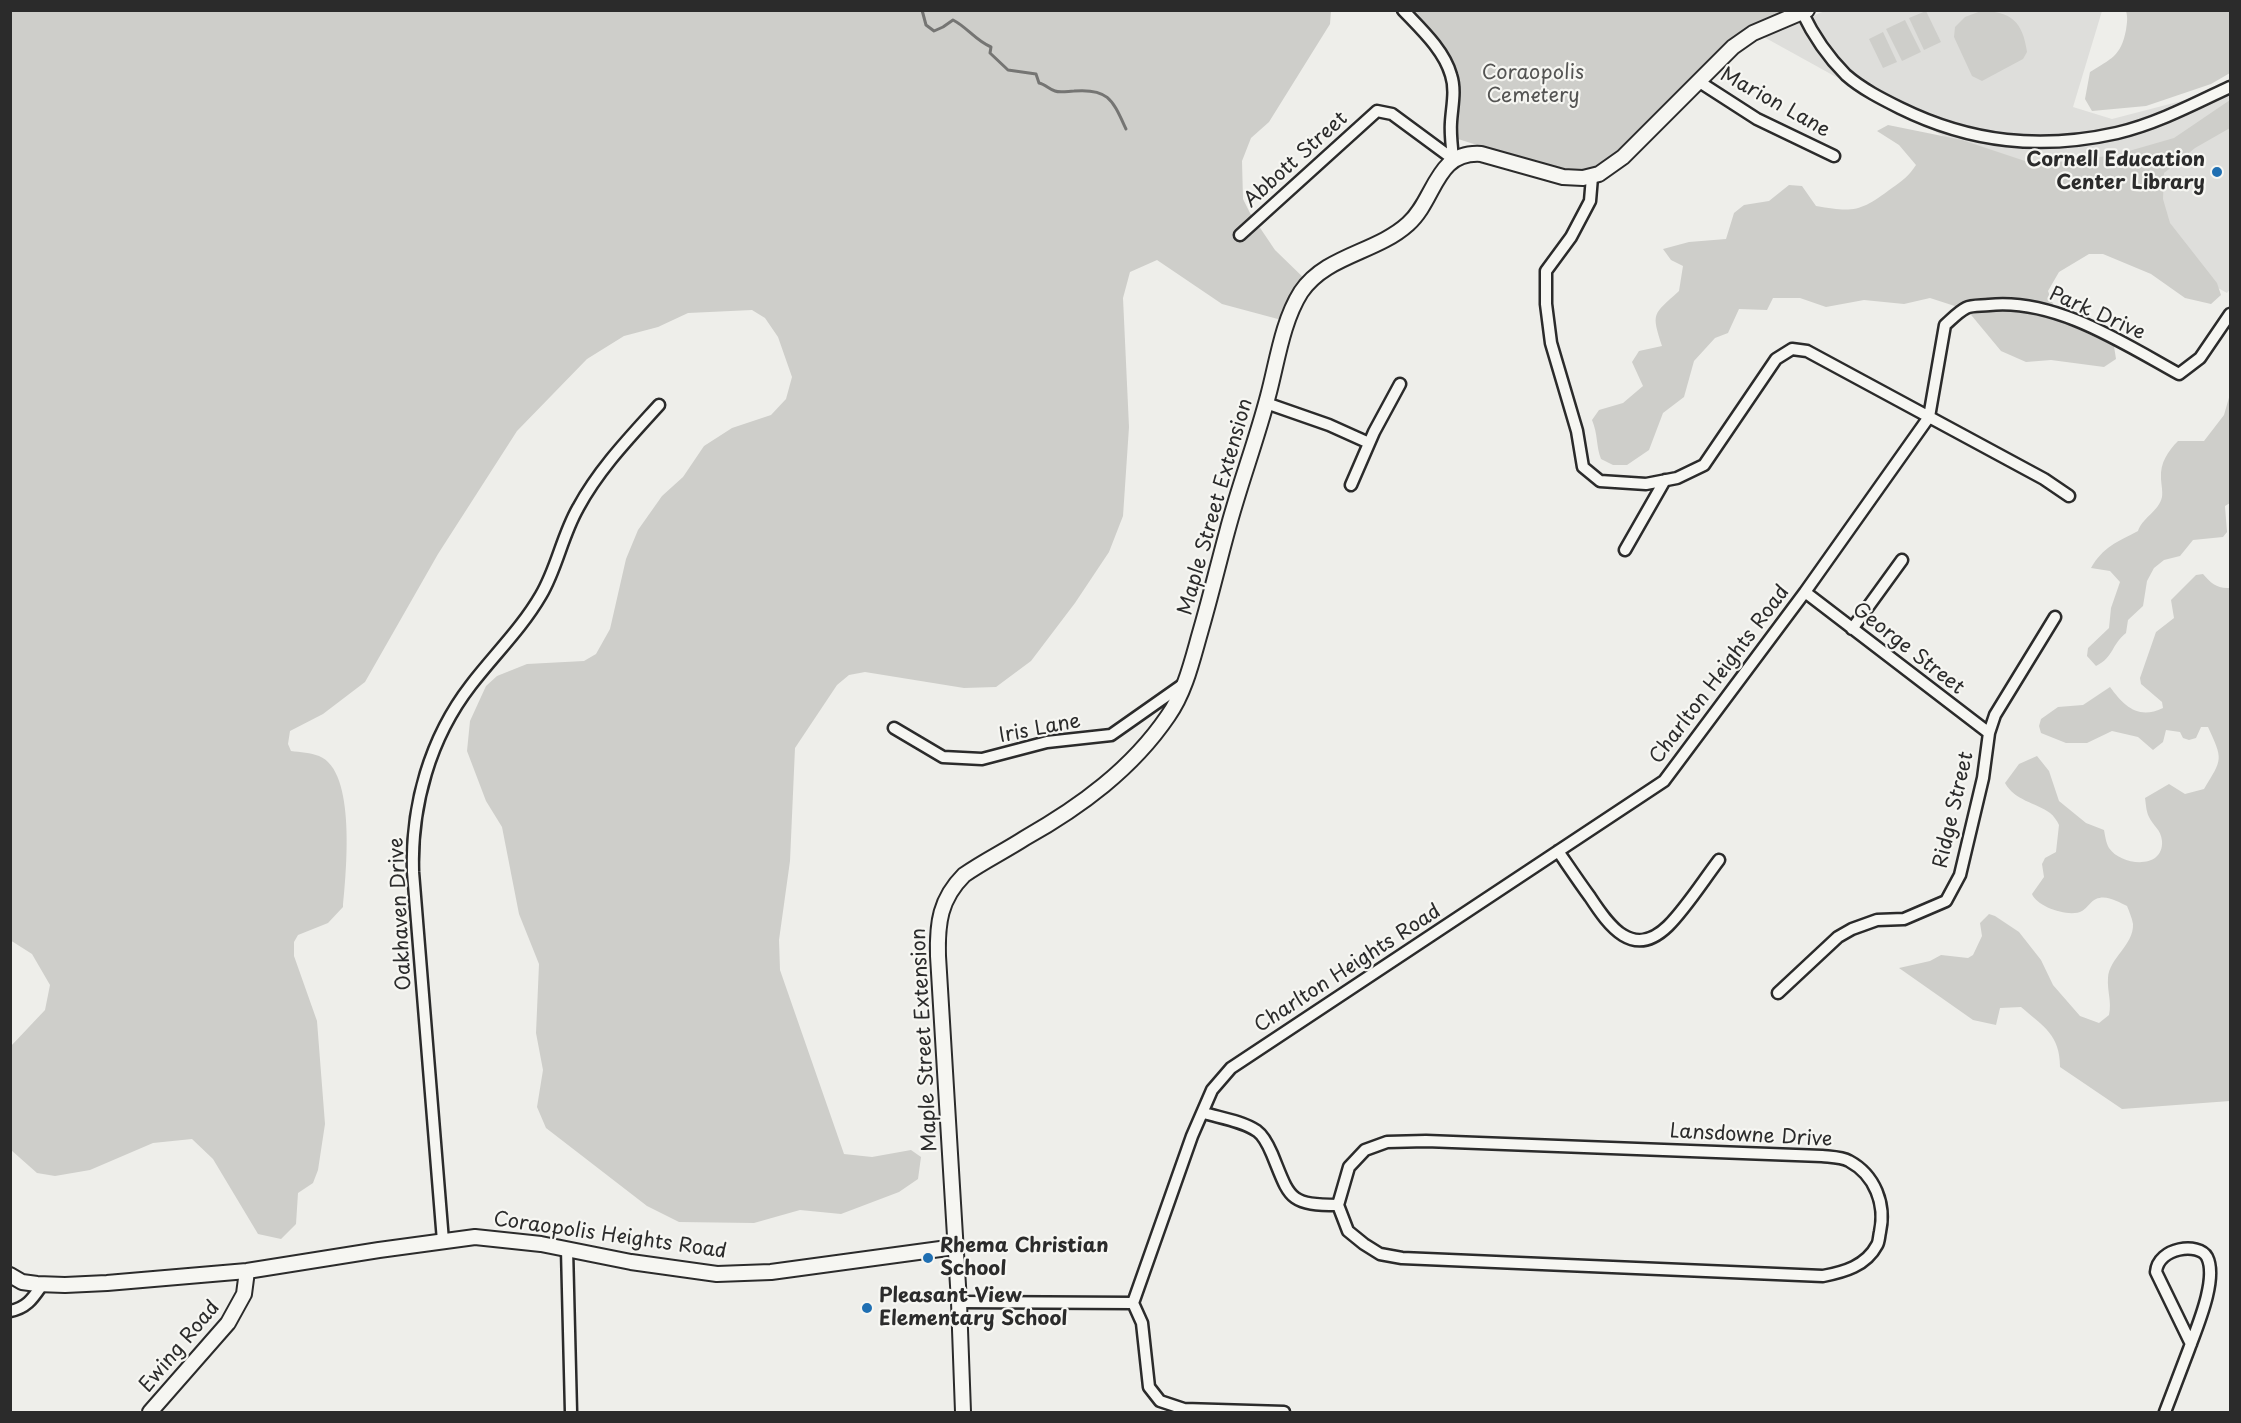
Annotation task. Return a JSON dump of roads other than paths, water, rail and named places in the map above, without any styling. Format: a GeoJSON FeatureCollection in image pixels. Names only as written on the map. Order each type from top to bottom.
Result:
{"type":"FeatureCollection","features":[{"type":"Feature","properties":{"kind":"street"},"geometry":{"type":"LineString","coordinates":[[1404,10],[1445,59],[1451,74],[1454,86],[1450,135],[1453,159],[1465,154],[1481,154],[1552,175],[1573,178],[1592,177],[1608,170],[1723,56],[1744,39],[1768,25],[1804,11],[1821,45],[1847,76],[1862,87],[1917,117],[1977,136],[2006,141],[2055,142],[2118,133],[2148,124],[2230,87]]}},
{"type":"Feature","properties":{"kind":"street","name":"Marion Lane"},"geometry":{"type":"LineString","coordinates":[[1698,81],[1757,119],[1834,156]]}},
{"type":"Feature","properties":{"kind":"street","name":"Abbott Street"},"geometry":{"type":"LineString","coordinates":[[1239,235],[1377,111],[1392,114],[1453,159]]}},
{"type":"Feature","properties":{"kind":"street","name":"Maple Street Extension"},"geometry":{"type":"LineString","coordinates":[[963,1413],[938,931],[940,914],[946,898],[954,885],[974,868],[1062,816],[1114,777],[1168,716],[1185,683],[1230,519],[1289,322],[1302,292],[1317,275],[1328,267],[1390,236],[1408,224],[1427,200],[1442,171],[1453,159]]}},
{"type":"Feature","properties":{"kind":"street"},"geometry":{"type":"LineString","coordinates":[[1592,177],[1590,201],[1571,237],[1546,271],[1546,304],[1551,343],[1577,431],[1583,467],[1600,481],[1646,484],[1677,478],[1704,465],[1776,359],[1791,349],[1807,351],[2044,479],[2069,496]]}},
{"type":"Feature","properties":{"kind":"street","name":"Park Drive"},"geometry":{"type":"LineString","coordinates":[[1929,417],[1944,325],[1967,308],[1997,304],[2032,306],[2053,312],[2125,344],[2179,374],[2200,358],[2230,314]]}},
{"type":"Feature","properties":{"kind":"street"},"geometry":{"type":"LineString","coordinates":[[1351,485],[1369,443],[1400,384]]}},
{"type":"Feature","properties":{"kind":"street"},"geometry":{"type":"LineString","coordinates":[[1266,403],[1329,425],[1369,443]]}},
{"type":"Feature","properties":{"kind":"street","name":"Oakhaven Drive"},"geometry":{"type":"LineString","coordinates":[[442,1241],[413,872],[413,832],[426,771],[437,744],[470,686],[526,619],[541,595],[582,501],[609,460],[659,405]]}},
{"type":"Feature","properties":{"kind":"street","name":"Charlton Heights Road"},"geometry":{"type":"LineString","coordinates":[[1133,1303],[1192,1136],[1204,1113],[1212,1090],[1231,1068],[1664,781],[1805,592],[1929,417]]}},
{"type":"Feature","properties":{"kind":"street"},"geometry":{"type":"LineString","coordinates":[[1625,550],[1665,480]]}},
{"type":"Feature","properties":{"kind":"street"},"geometry":{"type":"LineString","coordinates":[[1852,629],[1902,560]]}},
{"type":"Feature","properties":{"kind":"street","name":"George Street"},"geometry":{"type":"LineString","coordinates":[[1805,592],[1989,734]]}},
{"type":"Feature","properties":{"kind":"street","name":"Ridge Street"},"geometry":{"type":"LineString","coordinates":[[1778,993],[1838,938],[1852,929],[1877,920],[1904,919],[1946,901],[1960,875],[1983,778],[1989,734],[1995,715],[2055,617]]}},
{"type":"Feature","properties":{"kind":"street","name":"Iris Lane"},"geometry":{"type":"LineString","coordinates":[[894,728],[943,757],[982,759],[1047,742],[1111,735],[1185,683]]}},
{"type":"Feature","properties":{"kind":"street"},"geometry":{"type":"LineString","coordinates":[[1558,851],[1610,926],[1626,938],[1641,941],[1656,936],[1669,925],[1719,860]]}},
{"type":"Feature","properties":{"kind":"street"},"geometry":{"type":"LineString","coordinates":[[1204,1113],[1242,1124],[1259,1132],[1270,1148],[1284,1185],[1294,1198],[1310,1205],[1338,1205]]}},
{"type":"Feature","properties":{"kind":"street","name":"Lansdowne Drive"},"geometry":{"type":"LineString","coordinates":[[1426,1141],[1822,1156],[1847,1160],[1865,1173],[1878,1192],[1883,1218],[1878,1245],[1863,1261],[1845,1272],[1823,1276],[1402,1258],[1380,1254],[1348,1231],[1338,1205],[1349,1167],[1365,1150],[1387,1142],[1426,1141]]}},
{"type":"Feature","properties":{"kind":"street","name":"Coraopolis Heights Road"},"geometry":{"type":"LineString","coordinates":[[10,1275],[22,1282],[42,1285],[106,1283],[248,1270],[475,1237],[567,1249],[674,1269],[717,1274],[771,1272],[955,1247]]}},
{"type":"Feature","properties":{"kind":"street"},"geometry":{"type":"LineString","coordinates":[[567,1249],[571,1413]]}},
{"type":"Feature","properties":{"kind":"street"},"geometry":{"type":"LineString","coordinates":[[2165,1413],[2191,1344],[2208,1289],[2210,1274],[2206,1256],[2201,1251],[2178,1250],[2167,1253],[2160,1259],[2156,1272],[2191,1344]]}},
{"type":"Feature","properties":{"kind":"street","name":"Ewing Road"},"geometry":{"type":"LineString","coordinates":[[150,1413],[228,1323],[244,1294],[248,1270]]}},
{"type":"Feature","properties":{"kind":"street"},"geometry":{"type":"LineString","coordinates":[[10,1311],[28,1305],[42,1285]]}},
{"type":"Feature","properties":{"kind":"street"},"geometry":{"type":"LineString","coordinates":[[959,1302],[1133,1303],[1142,1323],[1149,1387],[1160,1401],[1184,1408],[1284,1413]]}},
{"type":"Feature","properties":{"kind":"waterway"},"geometry":{"type":"LineString","coordinates":[[922,10],[926,25],[934,31],[953,20],[991,47],[990,53],[1008,70],[1036,74],[1039,83],[1057,92],[1086,91],[1102,94],[1113,104],[1126,129]]}},
{"type":"Feature","properties":{"kind":"place","name":"Cornell Education Center Library"},"geometry":{"type":"Point","coordinates":[2217,172]}},
{"type":"Feature","properties":{"kind":"place","name":"Rhema Christian School"},"geometry":{"type":"Point","coordinates":[928,1258]}},
{"type":"Feature","properties":{"kind":"place","name":"Pleasant View Elementary School"},"geometry":{"type":"Point","coordinates":[867,1308]}},
{"type":"Feature","properties":{"kind":"park label","name":"Coraopolis Cemetery"},"geometry":{"type":"Point","coordinates":[1533,84]}}]}
